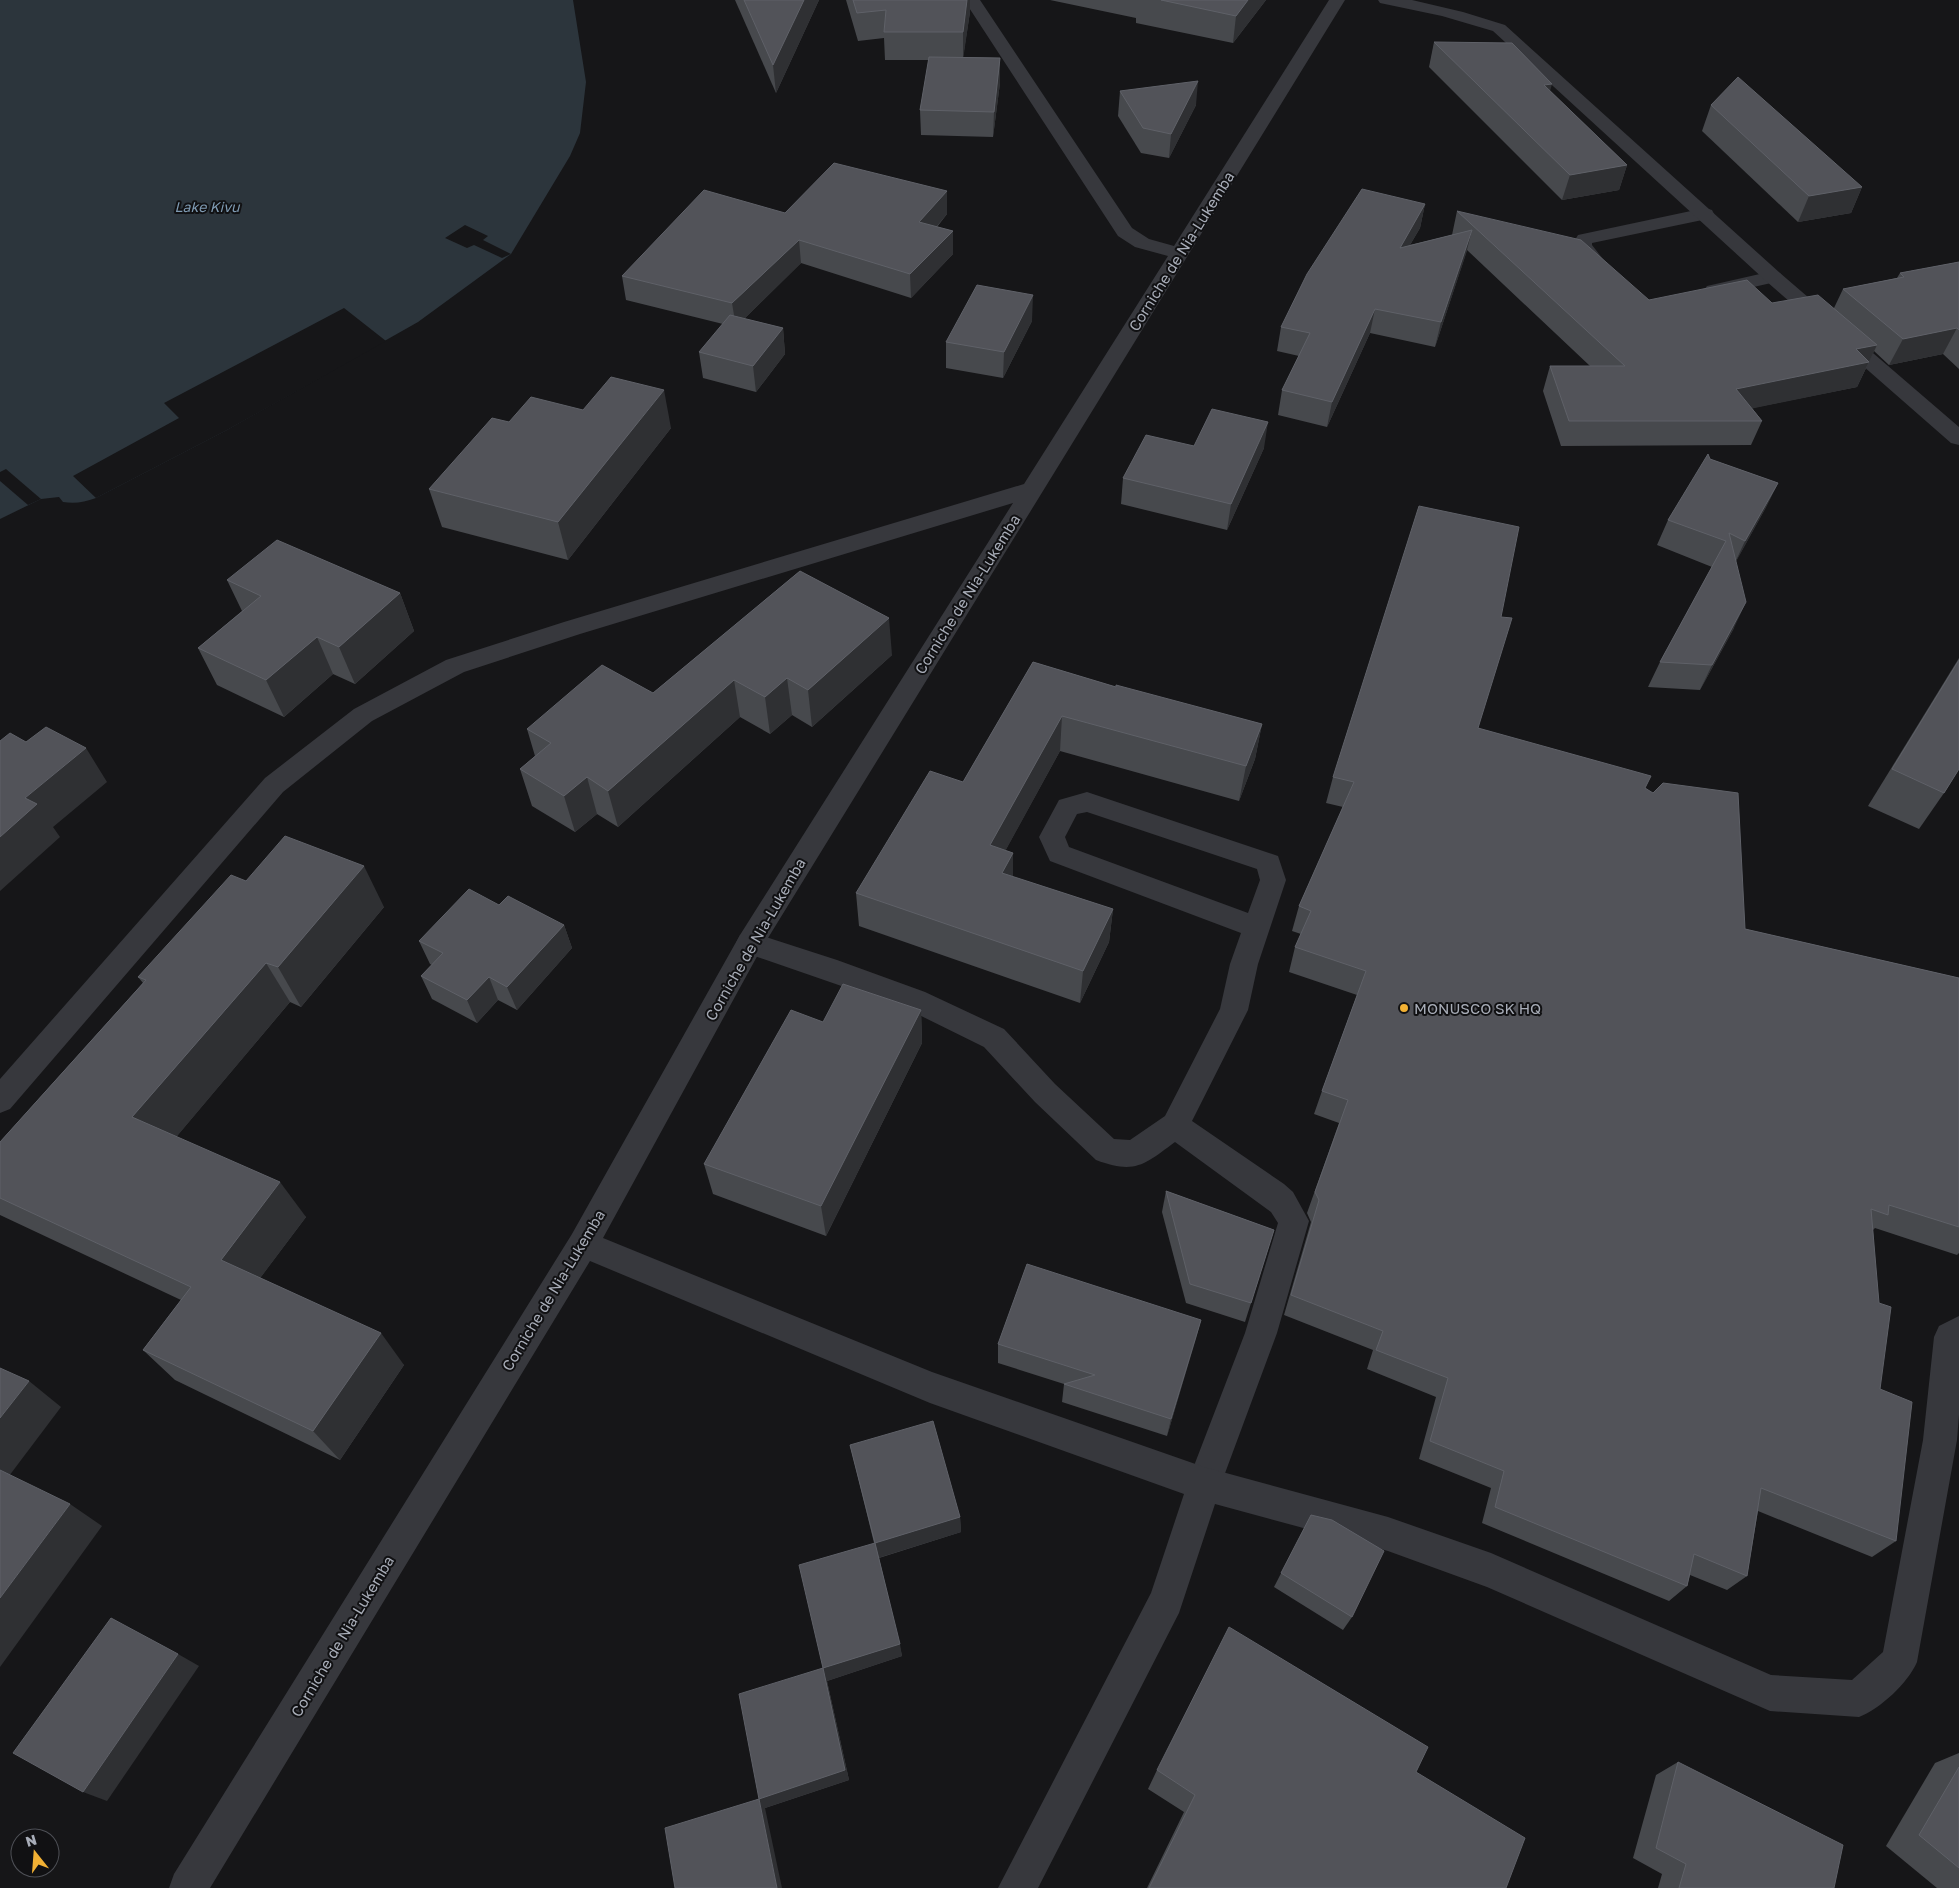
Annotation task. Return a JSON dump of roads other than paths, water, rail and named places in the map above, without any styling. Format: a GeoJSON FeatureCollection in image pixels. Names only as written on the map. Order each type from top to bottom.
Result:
{"type":"FeatureCollection","features":[{"type":"Feature","properties":{"kind":"street"},"geometry":{"type":"LineString","coordinates":[[972,0],[1125,232],[1142,243],[1180,254]]}},
{"type":"Feature","properties":{"kind":"street","name":"Corniche de Nia-Lukemba"},"geometry":{"type":"LineString","coordinates":[[188,1888],[582,1244],[750,943],[1337,0]]}},
{"type":"Feature","properties":{"kind":"street"},"geometry":{"type":"LineString","coordinates":[[1386,0],[1431,8],[1471,18],[1499,28],[1773,277],[1959,438]]}},
{"type":"Feature","properties":{"kind":"street"},"geometry":{"type":"LineString","coordinates":[[1614,283],[1582,245],[1585,239],[1705,214]]}},
{"type":"Feature","properties":{"kind":"street"},"geometry":{"type":"LineString","coordinates":[[1698,293],[1773,277]]}},
{"type":"Feature","properties":{"kind":"street"},"geometry":{"type":"LineString","coordinates":[[0,1100],[274,785],[363,715],[455,666],[572,628],[1033,489]]}},
{"type":"Feature","properties":{"kind":"street"},"geometry":{"type":"LineString","coordinates":[[750,943],[827,968],[915,1000],[994,1038],[1045,1093],[1107,1151],[1135,1154],[1175,1125],[1234,1010],[1255,926],[1273,880],[1269,863],[1087,802],[1068,807],[1052,838],[1059,854],[1255,926]]}},
{"type":"Feature","properties":{"kind":"street"},"geometry":{"type":"LineString","coordinates":[[1016,1888],[1166,1600],[1204,1484],[1261,1333],[1294,1221],[1282,1202],[1273,1194],[1175,1125]]}},
{"type":"Feature","properties":{"kind":"street"},"geometry":{"type":"LineString","coordinates":[[582,1244],[930,1387],[1204,1484],[1388,1534],[1491,1571],[1770,1694],[1859,1699],[1899,1662],[1940,1440],[1950,1337],[1959,1332]]}},
{"type":"Feature","properties":{"kind":"water","name":"Lake Kivu"},"geometry":{"type":"Polygon","coordinates":[[[0,0],[573,0],[586,82],[580,133],[570,156],[511,254],[418,322],[227,430],[96,498],[72,503],[63,502],[59,497],[41,499],[0,519],[0,0]]]}},
{"type":"Feature","properties":{"kind":"place","name":"MONUSCO SK HQ"},"geometry":{"type":"Point","coordinates":[1404,1008]}}]}
